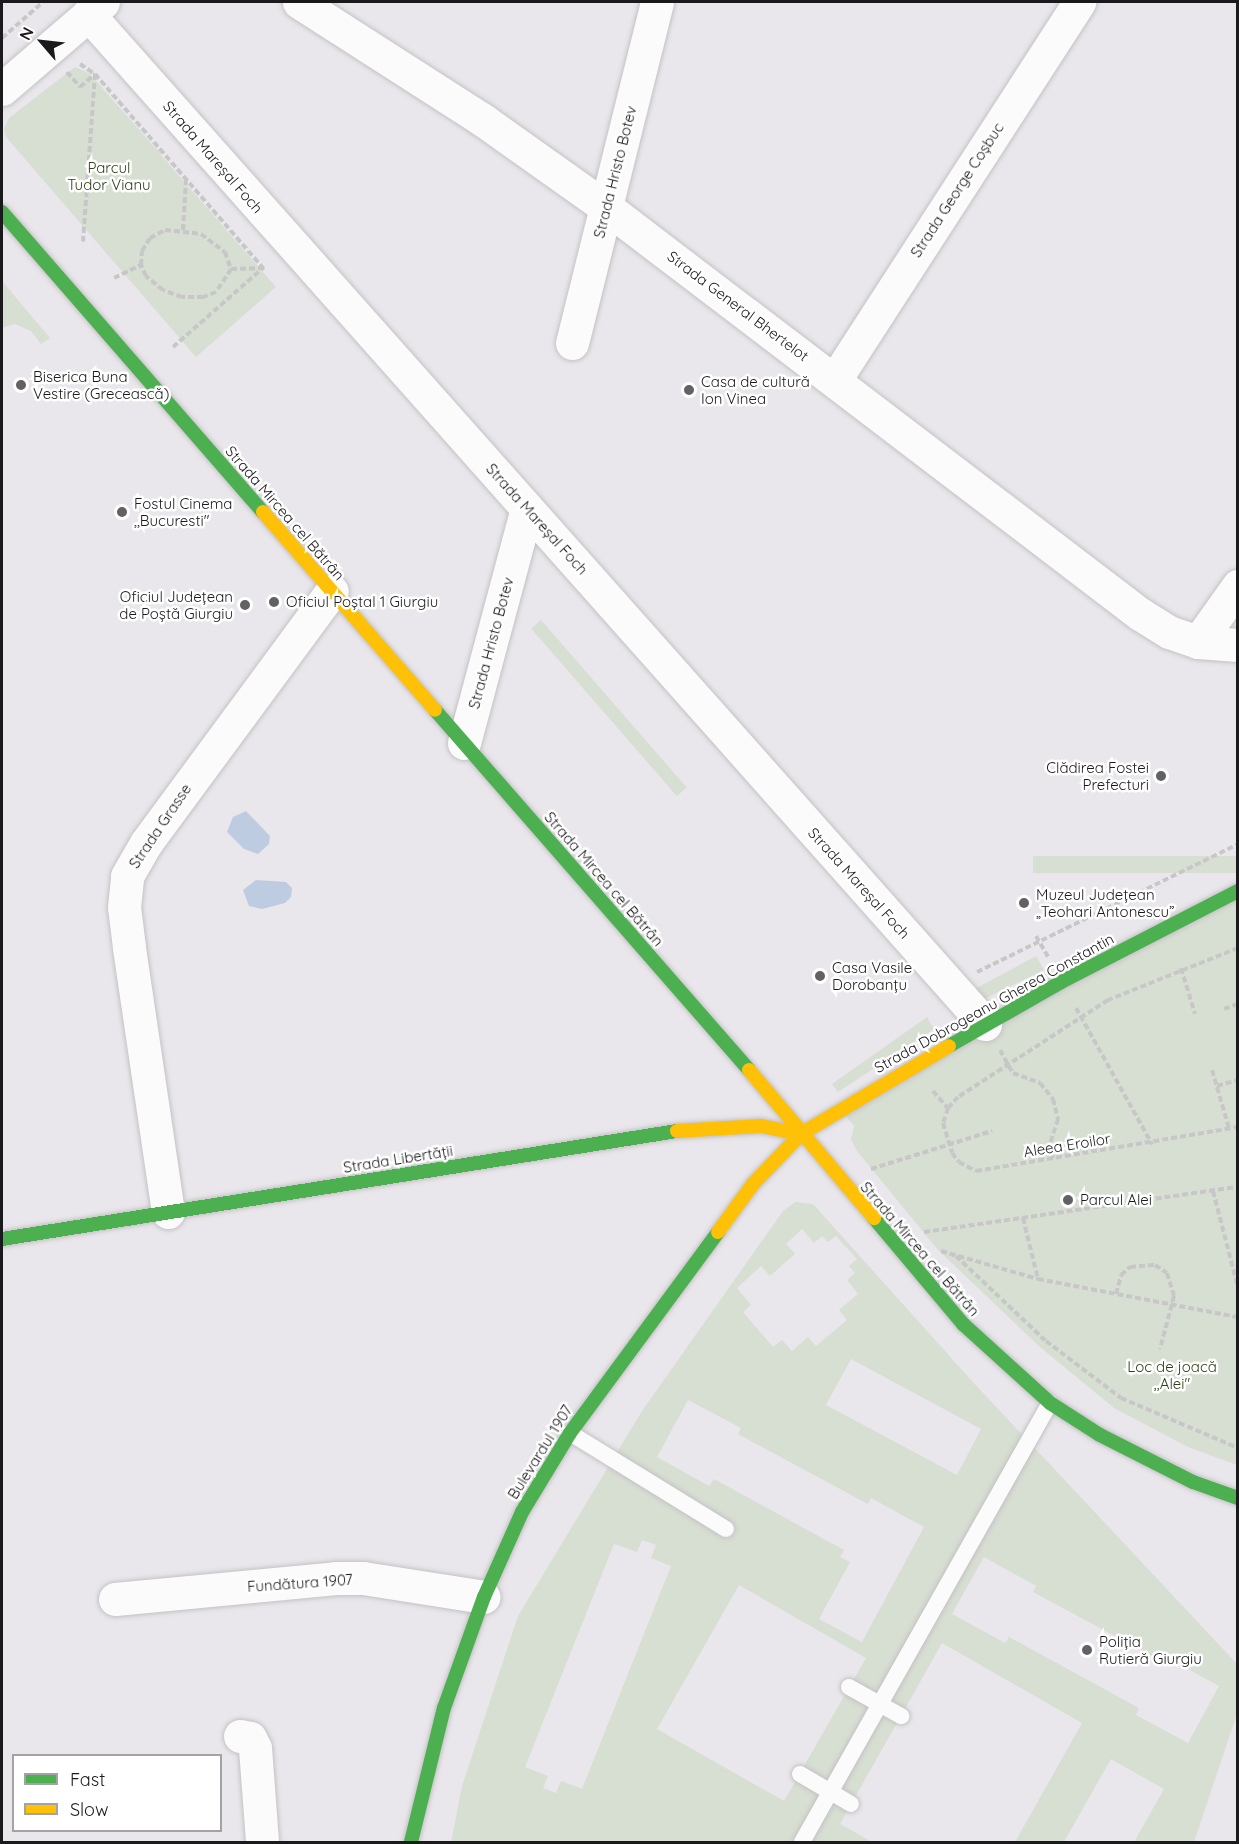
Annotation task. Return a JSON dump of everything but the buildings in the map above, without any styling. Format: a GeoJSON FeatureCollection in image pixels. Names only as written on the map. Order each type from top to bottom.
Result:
{"type":"FeatureCollection","features":[{"type":"Feature","properties":{"kind":"main road","name":"Strada Mircea cel Bătrân"},"geometry":{"type":"LineString","coordinates":[[2,212],[464,743],[963,1324],[1050,1403],[1142,1458],[1238,1498]]}},
{"type":"Feature","properties":{"kind":"main road","name":"Strada Dobrogeanu Gherea Constantin"},"geometry":{"type":"LineString","coordinates":[[801,1134],[985,1024],[1238,891]]}},
{"type":"Feature","properties":{"kind":"main road","name":"Strada Libertății"},"geometry":{"type":"LineString","coordinates":[[2,1239],[705,1127],[761,1126],[801,1134]]}},
{"type":"Feature","properties":{"kind":"main road","name":"Bulevardul 1907"},"geometry":{"type":"LineString","coordinates":[[411,1842],[429,1759],[484,1597],[522,1512],[570,1433],[729,1214],[801,1134]]}},
{"type":"Feature","properties":{"kind":"street","name":"Strada General Bhertelot"},"geometry":{"type":"LineString","coordinates":[[299,2],[483,120],[607,208],[836,378],[1140,614],[1169,632],[1198,642],[1238,645]]}},
{"type":"Feature","properties":{"kind":"street","name":"Strada Hristo Botev"},"geometry":{"type":"LineString","coordinates":[[572,343],[657,2]]}},
{"type":"Feature","properties":{"kind":"street","name":"Strada George Coșbuc"},"geometry":{"type":"LineString","coordinates":[[836,378],[1079,2]]}},
{"type":"Feature","properties":{"kind":"street"},"geometry":{"type":"LineString","coordinates":[[2,89],[96,8]]}},
{"type":"Feature","properties":{"kind":"street","name":"Strada Mareșal Foch"},"geometry":{"type":"LineString","coordinates":[[96,8],[290,245],[985,1024]]}},
{"type":"Feature","properties":{"kind":"street","name":"Strada Hristo Botev"},"geometry":{"type":"LineString","coordinates":[[464,743],[527,508]]}},
{"type":"Feature","properties":{"kind":"street"},"geometry":{"type":"LineString","coordinates":[[1198,642],[1238,586]]}},
{"type":"Feature","properties":{"kind":"street","name":"Strada Grasse"},"geometry":{"type":"LineString","coordinates":[[168,1212],[129,947],[124,900],[127,876],[146,843],[332,591]]}},
{"type":"Feature","properties":{"kind":"street","name":"Fundătura 1907"},"geometry":{"type":"LineString","coordinates":[[115,1599],[336,1578],[363,1578],[484,1597]]}},
{"type":"Feature","properties":{"kind":"street"},"geometry":{"type":"LineString","coordinates":[[240,1736],[250,1738],[255,1748],[262,1842]]}},
{"type":"Feature","properties":{"kind":"lane"},"geometry":{"type":"LineString","coordinates":[[802,1842],[1050,1403]]}},
{"type":"Feature","properties":{"kind":"lane"},"geometry":{"type":"LineString","coordinates":[[570,1433],[726,1529]]}},
{"type":"Feature","properties":{"kind":"lane"},"geometry":{"type":"LineString","coordinates":[[849,1687],[901,1716]]}},
{"type":"Feature","properties":{"kind":"lane"},"geometry":{"type":"LineString","coordinates":[[800,1774],[851,1804]]}},
{"type":"Feature","properties":{"kind":"path"},"geometry":{"type":"LineString","coordinates":[[2,36],[43,2]]}},
{"type":"Feature","properties":{"kind":"path"},"geometry":{"type":"LineString","coordinates":[[80,64],[95,74],[263,268]]}},
{"type":"Feature","properties":{"kind":"path"},"geometry":{"type":"LineString","coordinates":[[64,68],[80,87],[95,74]]}},
{"type":"Feature","properties":{"kind":"path"},"geometry":{"type":"LineString","coordinates":[[83,242],[95,74]]}},
{"type":"Feature","properties":{"kind":"path"},"geometry":{"type":"LineString","coordinates":[[183,230],[186,180]]}},
{"type":"Feature","properties":{"kind":"path"},"geometry":{"type":"LineString","coordinates":[[165,230],[183,230],[201,234],[220,246],[231,269],[216,292],[192,298],[163,290],[146,276],[141,265],[142,251],[150,238],[165,230]]}},
{"type":"Feature","properties":{"kind":"path"},"geometry":{"type":"LineString","coordinates":[[173,346],[290,245]]}},
{"type":"Feature","properties":{"kind":"path"},"geometry":{"type":"LineString","coordinates":[[114,278],[141,265]]}},
{"type":"Feature","properties":{"kind":"path"},"geometry":{"type":"LineString","coordinates":[[231,269],[263,268]]}},
{"type":"Feature","properties":{"kind":"path"},"geometry":{"type":"LineString","coordinates":[[951,986],[1037,938],[1238,844]]}},
{"type":"Feature","properties":{"kind":"path"},"geometry":{"type":"LineString","coordinates":[[948,1145],[943,1123],[952,1102],[1008,1063],[1108,1000],[1181,968],[1238,948]]}},
{"type":"Feature","properties":{"kind":"path"},"geometry":{"type":"LineString","coordinates":[[1181,968],[1195,1014]]}},
{"type":"Feature","properties":{"kind":"path"},"geometry":{"type":"LineString","coordinates":[[1224,1010],[1238,1004]]}},
{"type":"Feature","properties":{"kind":"path"},"geometry":{"type":"LineString","coordinates":[[1081,1016],[1152,1144]]}},
{"type":"Feature","properties":{"kind":"path"},"geometry":{"type":"LineString","coordinates":[[985,1024],[1013,1073],[1040,1083],[1053,1100],[1058,1119],[1049,1147],[1053,1158]]}},
{"type":"Feature","properties":{"kind":"path"},"geometry":{"type":"LineString","coordinates":[[1212,1070],[1229,1128]]}},
{"type":"Feature","properties":{"kind":"path"},"geometry":{"type":"LineString","coordinates":[[1217,1086],[1238,1080]]}},
{"type":"Feature","properties":{"kind":"path","name":"Aleea Eroilor"},"geometry":{"type":"LineString","coordinates":[[948,1145],[967,1167],[987,1170],[1152,1144],[1238,1127]]}},
{"type":"Feature","properties":{"kind":"path"},"geometry":{"type":"LineString","coordinates":[[872,1169],[992,1131]]}},
{"type":"Feature","properties":{"kind":"path"},"geometry":{"type":"LineString","coordinates":[[924,1232],[1238,1187]]}},
{"type":"Feature","properties":{"kind":"path"},"geometry":{"type":"LineString","coordinates":[[1213,1191],[1238,1288]]}},
{"type":"Feature","properties":{"kind":"path"},"geometry":{"type":"LineString","coordinates":[[1023,1218],[1038,1279]]}},
{"type":"Feature","properties":{"kind":"path"},"geometry":{"type":"LineString","coordinates":[[938,1250],[1038,1279],[1238,1317]]}},
{"type":"Feature","properties":{"kind":"path"},"geometry":{"type":"LineString","coordinates":[[956,1256],[1046,1341],[1121,1398],[1238,1448]]}},
{"type":"Feature","properties":{"kind":"path"},"geometry":{"type":"LineString","coordinates":[[1116,1294],[1121,1275],[1130,1267],[1155,1265],[1173,1282],[1173,1306],[1160,1349]]}},
{"type":"Feature","properties":{"kind":"green space","name":"Parcul Tudor Vianu"},"geometry":{"type":"Polygon","coordinates":[[[75,67],[90,74],[156,149],[161,150],[161,155],[276,287],[196,357],[6,137],[4,129],[9,118],[75,67]]]}},
{"type":"Feature","properties":{"kind":"green space"},"geometry":{"type":"Polygon","coordinates":[[[2,281],[50,338],[41,344],[31,331],[15,324],[2,328],[2,281]]]}},
{"type":"Feature","properties":{"kind":"green space"},"geometry":{"type":"Polygon","coordinates":[[[541,620],[687,788],[677,796],[531,629],[541,620]]]}},
{"type":"Feature","properties":{"kind":"green space"},"geometry":{"type":"Polygon","coordinates":[[[1033,856],[1237,856],[1237,873],[1033,873],[1033,856]]]}},
{"type":"Feature","properties":{"kind":"green space","name":"Parcul Alei"},"geometry":{"type":"Polygon","coordinates":[[[1237,891],[1237,1465],[1188,1447],[1114,1408],[1040,1347],[938,1250],[857,1151],[851,1139],[854,1126],[840,1109],[1237,891]]]}},
{"type":"Feature","properties":{"kind":"green space"},"geometry":{"type":"Polygon","coordinates":[[[1036,956],[1044,970],[986,998],[981,999],[971,991],[1036,956]]]}},
{"type":"Feature","properties":{"kind":"green space"},"geometry":{"type":"Polygon","coordinates":[[[927,1017],[934,1029],[838,1092],[832,1084],[927,1017]]]}},
{"type":"Feature","properties":{"kind":"green space"},"geometry":{"type":"Polygon","coordinates":[[[795,1202],[813,1204],[971,1380],[1237,1664],[1237,1714],[1194,1842],[1134,1842],[1164,1789],[1111,1759],[1064,1842],[1015,1842],[1082,1723],[942,1643],[840,1824],[872,1842],[451,1842],[462,1786],[518,1616],[642,1411],[783,1211],[795,1202]],[[802,1229],[786,1244],[795,1254],[770,1276],[761,1266],[737,1288],[751,1305],[743,1312],[773,1347],[782,1340],[792,1351],[808,1337],[816,1346],[847,1320],[839,1310],[858,1294],[847,1280],[855,1273],[849,1266],[857,1259],[836,1236],[828,1242],[822,1236],[814,1243],[802,1229]],[[851,1359],[826,1405],[957,1475],[981,1429],[851,1359]],[[688,1400],[657,1457],[709,1486],[714,1479],[844,1550],[840,1557],[850,1562],[819,1619],[862,1642],[924,1527],[871,1498],[868,1504],[738,1434],[741,1428],[688,1400]],[[642,1540],[637,1552],[614,1544],[525,1767],[548,1776],[543,1788],[556,1793],[561,1781],[582,1789],[671,1566],[651,1558],[656,1545],[642,1540]],[[984,1557],[952,1614],[1005,1643],[1009,1637],[1139,1708],[1136,1715],[1188,1743],[1219,1686],[1166,1657],[1163,1662],[1033,1592],[1036,1586],[984,1557]],[[739,1585],[657,1729],[784,1801],[866,1658],[739,1585]]]}},
{"type":"Feature","properties":{"kind":"water"},"geometry":{"type":"Polygon","coordinates":[[[246,811],[270,836],[269,844],[258,854],[244,849],[227,832],[233,817],[246,811]]]}},
{"type":"Feature","properties":{"kind":"water"},"geometry":{"type":"Polygon","coordinates":[[[256,880],[286,882],[292,888],[291,897],[285,903],[262,909],[249,906],[243,890],[256,880]]]}},
{"type":"Feature","properties":{"kind":"traffic: fast"},"geometry":{"type":"LineString","coordinates":[[2,212],[263,512]]}},
{"type":"Feature","properties":{"kind":"traffic: fast"},"geometry":{"type":"LineString","coordinates":[[435,710],[749,1070]]}},
{"type":"Feature","properties":{"kind":"traffic: fast"},"geometry":{"type":"LineString","coordinates":[[949,1046],[1061,982],[1238,891]]}},
{"type":"Feature","properties":{"kind":"traffic: fast"},"geometry":{"type":"LineString","coordinates":[[2,1239],[677,1131]]}},
{"type":"Feature","properties":{"kind":"traffic: fast"},"geometry":{"type":"LineString","coordinates":[[874,1218],[963,1324],[1050,1403],[1100,1435],[1193,1482],[1238,1498]]}},
{"type":"Feature","properties":{"kind":"traffic: fast"},"geometry":{"type":"LineString","coordinates":[[411,1842],[444,1708],[484,1597],[522,1512],[570,1433],[718,1232]]}},
{"type":"Feature","properties":{"kind":"traffic: slow"},"geometry":{"type":"LineString","coordinates":[[263,512],[435,710]]}},
{"type":"Feature","properties":{"kind":"traffic: slow"},"geometry":{"type":"LineString","coordinates":[[718,1232],[753,1184],[801,1134],[949,1046]]}},
{"type":"Feature","properties":{"kind":"traffic: slow"},"geometry":{"type":"LineString","coordinates":[[749,1070],[874,1218]]}},
{"type":"Feature","properties":{"kind":"traffic: slow"},"geometry":{"type":"LineString","coordinates":[[677,1131],[761,1126],[801,1134]]}},
{"type":"Feature","properties":{"kind":"place","name":"Biserica Buna Vestire (Grecească)"},"geometry":{"type":"Point","coordinates":[21,385]}},
{"type":"Feature","properties":{"kind":"place","name":"Casa de cultură Ion Vinea"},"geometry":{"type":"Point","coordinates":[689,390]}},
{"type":"Feature","properties":{"kind":"place","name":"Fostul Cinema ,,Bucuresti\""},"geometry":{"type":"Point","coordinates":[122,512]}},
{"type":"Feature","properties":{"kind":"place","name":"Oficiul Poștal 1 Giurgiu"},"geometry":{"type":"Point","coordinates":[274,602]}},
{"type":"Feature","properties":{"kind":"place","name":"Oficiul Județean de Poștă Giurgiu"},"geometry":{"type":"Point","coordinates":[245,605]}},
{"type":"Feature","properties":{"kind":"place","name":"Clădirea Fostei Prefecturi"},"geometry":{"type":"Point","coordinates":[1161,776]}},
{"type":"Feature","properties":{"kind":"place","name":"Muzeul Județean „Teohari Antonescu”"},"geometry":{"type":"Point","coordinates":[1024,903]}},
{"type":"Feature","properties":{"kind":"place","name":"Casa Vasile Dorobanțu"},"geometry":{"type":"Point","coordinates":[820,976]}},
{"type":"Feature","properties":{"kind":"place","name":"Parcul Alei"},"geometry":{"type":"Point","coordinates":[1068,1200]}},
{"type":"Feature","properties":{"kind":"place","name":"Poliția Rutieră Giurgiu"},"geometry":{"type":"Point","coordinates":[1087,1650]}},
{"type":"Feature","properties":{"kind":"park label","name":"Loc de joacă ,,Alei\""},"geometry":{"type":"Point","coordinates":[1172,1374]}}]}
